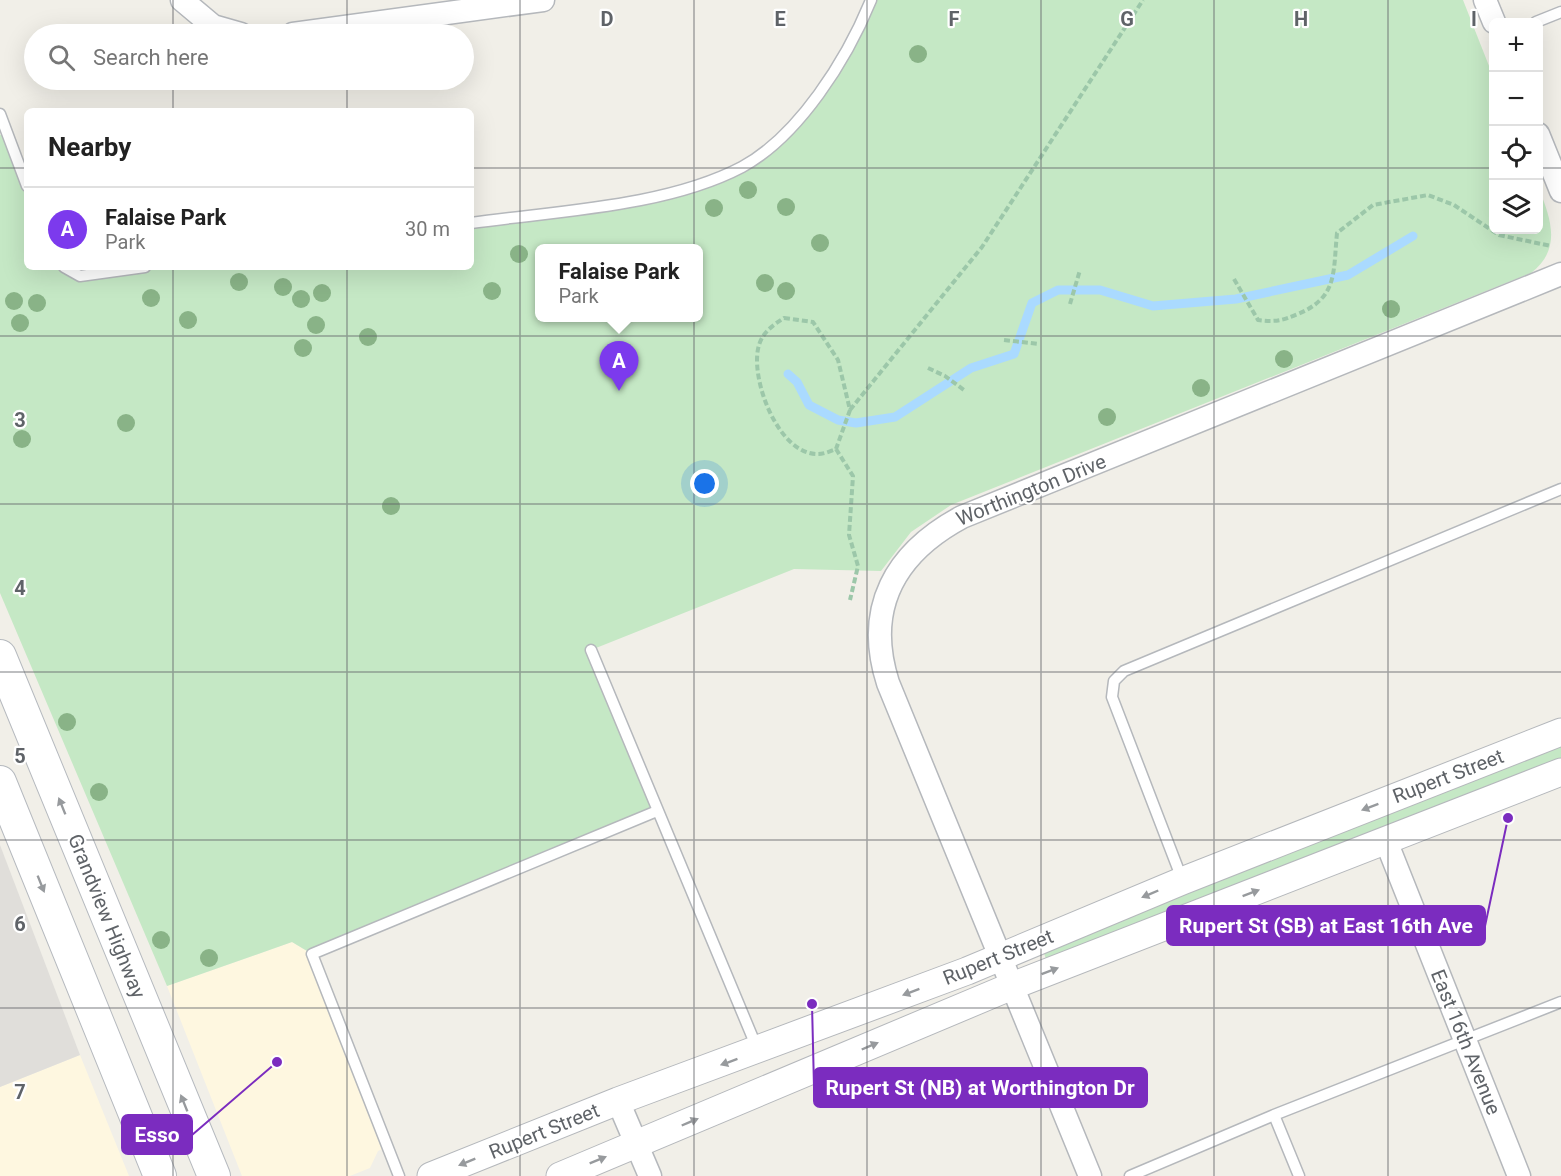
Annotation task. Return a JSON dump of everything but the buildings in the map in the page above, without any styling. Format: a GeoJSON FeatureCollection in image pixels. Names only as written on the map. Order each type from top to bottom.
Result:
{"type":"FeatureCollection","features":[{"type":"Feature","properties":{"kind":"main road","name":"Grandview Highway"},"geometry":{"type":"LineString","coordinates":[[0,656],[214,1176]]}},
{"type":"Feature","properties":{"kind":"main road"},"geometry":{"type":"LineString","coordinates":[[0,782],[160,1176]]}},
{"type":"Feature","properties":{"kind":"street"},"geometry":{"type":"LineString","coordinates":[[182,0],[211,24]]}},
{"type":"Feature","properties":{"kind":"street"},"geometry":{"type":"LineString","coordinates":[[367,24],[543,0]]}},
{"type":"Feature","properties":{"kind":"street"},"geometry":{"type":"LineString","coordinates":[[1485,0],[1492,18]]}},
{"type":"Feature","properties":{"kind":"street"},"geometry":{"type":"LineString","coordinates":[[1543,144],[1561,190]]}},
{"type":"Feature","properties":{"kind":"street","name":"Worthington Drive"},"geometry":{"type":"LineString","coordinates":[[1090,1176],[881,662],[879,638],[884,599],[900,567],[925,541],[962,517],[1561,274]]}},
{"type":"Feature","properties":{"kind":"street","name":"Rupert Street"},"geometry":{"type":"LineString","coordinates":[[431,1176],[618,1101],[759,1051],[1001,957],[1182,881],[1561,732]]}},
{"type":"Feature","properties":{"kind":"street","name":"Rupert Street"},"geometry":{"type":"LineString","coordinates":[[560,1176],[1012,986],[1561,772]]}},
{"type":"Feature","properties":{"kind":"street","name":"East 16th Avenue"},"geometry":{"type":"LineString","coordinates":[[1386,841],[1520,1176]]}},
{"type":"Feature","properties":{"kind":"street"},"geometry":{"type":"LineString","coordinates":[[618,1101],[650,1176]]}},
{"type":"Feature","properties":{"kind":"lane"},"geometry":{"type":"LineString","coordinates":[[474,223],[645,199],[696,186],[744,166],[804,116],[842,56],[872,0]]}},
{"type":"Feature","properties":{"kind":"lane"},"geometry":{"type":"LineString","coordinates":[[1543,19],[1561,12]]}},
{"type":"Feature","properties":{"kind":"lane"},"geometry":{"type":"LineString","coordinates":[[0,114],[24,178]]}},
{"type":"Feature","properties":{"kind":"lane"},"geometry":{"type":"LineString","coordinates":[[69,270],[80,276],[123,270]]}},
{"type":"Feature","properties":{"kind":"lane"},"geometry":{"type":"LineString","coordinates":[[1182,881],[1112,697],[1114,681],[1124,671],[1561,489]]}},
{"type":"Feature","properties":{"kind":"lane"},"geometry":{"type":"LineString","coordinates":[[591,650],[759,1051]]}},
{"type":"Feature","properties":{"kind":"lane"},"geometry":{"type":"LineString","coordinates":[[399,1176],[312,954],[657,811]]}},
{"type":"Feature","properties":{"kind":"lane"},"geometry":{"type":"LineString","coordinates":[[1130,1176],[1274,1115],[1561,1002]]}},
{"type":"Feature","properties":{"kind":"lane"},"geometry":{"type":"LineString","coordinates":[[1274,1115],[1299,1176]]}},
{"type":"Feature","properties":{"kind":"path"},"geometry":{"type":"LineString","coordinates":[[836,449],[850,410],[982,247],[1143,0]]}},
{"type":"Feature","properties":{"kind":"path"},"geometry":{"type":"LineString","coordinates":[[1234,279],[1257,320],[1279,323],[1317,306],[1330,288],[1337,233],[1373,205],[1428,195],[1454,206],[1499,235],[1551,246]]}},
{"type":"Feature","properties":{"kind":"path"},"geometry":{"type":"LineString","coordinates":[[1070,304],[1080,270]]}},
{"type":"Feature","properties":{"kind":"path"},"geometry":{"type":"LineString","coordinates":[[836,449],[818,454],[802,450],[777,425],[765,404],[759,375],[758,346],[767,329],[784,318],[813,322],[838,360],[850,410]]}},
{"type":"Feature","properties":{"kind":"path"},"geometry":{"type":"LineString","coordinates":[[1004,340],[1039,344]]}},
{"type":"Feature","properties":{"kind":"path"},"geometry":{"type":"LineString","coordinates":[[928,368],[945,376],[964,390]]}},
{"type":"Feature","properties":{"kind":"path"},"geometry":{"type":"LineString","coordinates":[[836,449],[853,476],[849,535],[858,566],[850,600]]}},
{"type":"Feature","properties":{"kind":"shaded area"},"geometry":{"type":"Polygon","coordinates":[[[0,845],[80,1055],[0,1087],[0,845]]]}},
{"type":"Feature","properties":{"kind":"shaded area"},"geometry":{"type":"Polygon","coordinates":[[[292,942],[312,954],[387,1147],[378,1151],[370,1168],[350,1176],[242,1176],[167,986],[292,942]]]}},
{"type":"Feature","properties":{"kind":"shaded area"},"geometry":{"type":"Polygon","coordinates":[[[80,1055],[129,1176],[0,1176],[0,1087],[80,1055]]]}},
{"type":"Feature","properties":{"kind":"green space"},"geometry":{"type":"Polygon","coordinates":[[[871,0],[1463,0],[1489,66],[1489,234],[1543,234],[1543,200],[1551,234],[1547,255],[1531,273],[951,505],[911,532],[881,571],[794,569],[591,650],[657,811],[312,954],[292,942],[167,986],[0,593],[0,135],[7,132],[24,178],[24,270],[69,270],[80,276],[123,270],[474,270],[474,223],[645,199],[744,166],[804,116],[871,0]]]}},
{"type":"Feature","properties":{"kind":"green space"},"geometry":{"type":"Polygon","coordinates":[[[1561,741],[1561,759],[1046,959],[1043,950],[1561,741]]]}},
{"type":"Feature","properties":{"kind":"waterway"},"geometry":{"type":"LineString","coordinates":[[788,374],[797,382],[809,405],[838,420],[856,423],[895,417],[971,368],[1014,354],[1032,303],[1058,290],[1100,290],[1153,306],[1236,299],[1348,275],[1413,236]]}},
{"type":"Feature","properties":{"kind":"place","name":"Falaise Park"},"geometry":{"type":"Point","coordinates":[619,391]}},
{"type":"Feature","properties":{"kind":"place","name":"Rupert St (SB) at East 16th Ave"},"geometry":{"type":"Point","coordinates":[1508,818]}},
{"type":"Feature","properties":{"kind":"place","name":"Rupert St (NB) at Worthington Dr"},"geometry":{"type":"Point","coordinates":[812,1004]}},
{"type":"Feature","properties":{"kind":"place","name":"Esso"},"geometry":{"type":"Point","coordinates":[277,1062]}}]}
